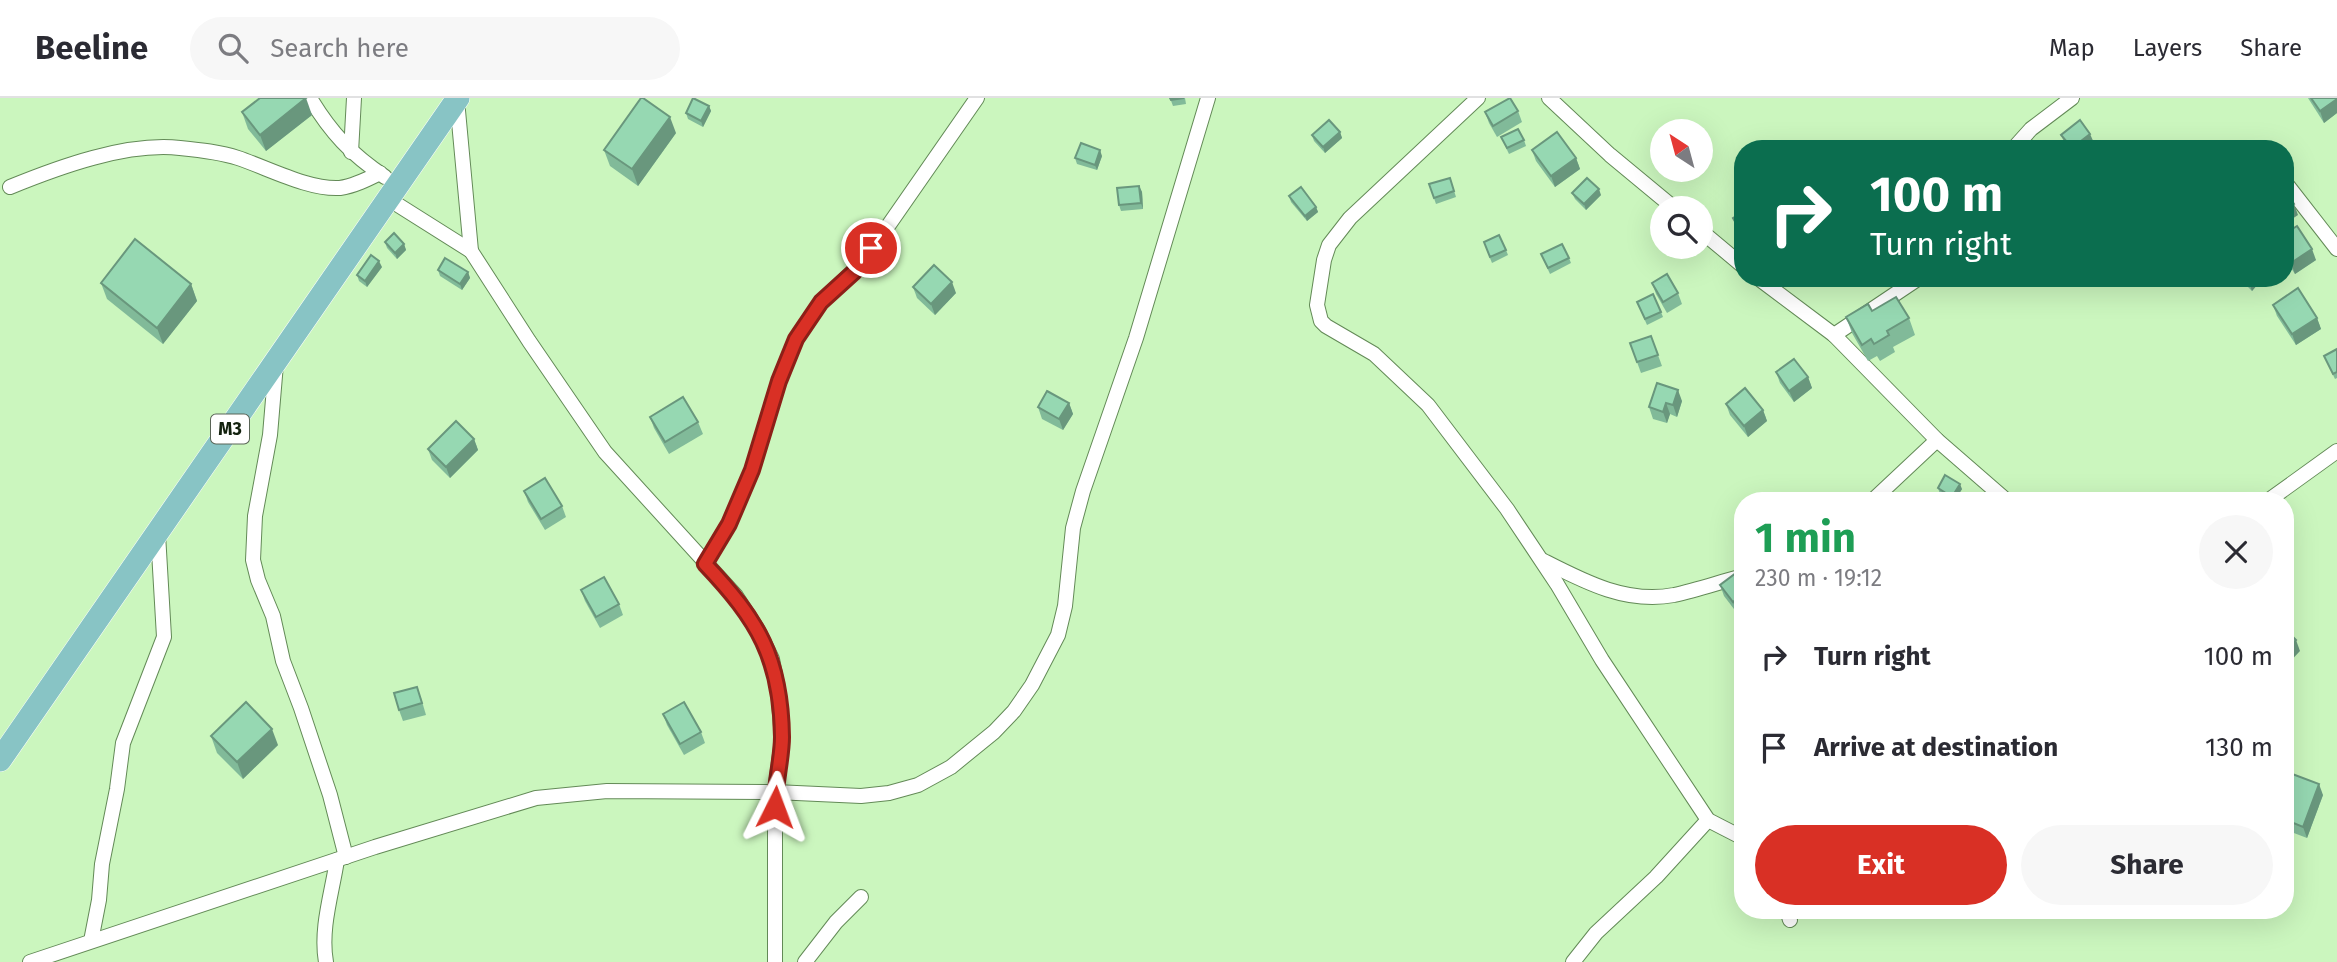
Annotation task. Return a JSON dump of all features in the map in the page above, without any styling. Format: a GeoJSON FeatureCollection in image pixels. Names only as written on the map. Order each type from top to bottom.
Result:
{"type":"FeatureCollection","features":[{"type":"Feature","properties":{"kind":"main road","name":"M3"},"geometry":{"type":"LineString","coordinates":[[0,760],[276,360],[388,185],[457,99]]}},
{"type":"Feature","properties":{"kind":"street"},"geometry":{"type":"LineString","coordinates":[[310,98],[339,141],[388,185],[471,251],[605,452],[736,597],[758,629],[772,659],[778,689],[782,739],[775,792],[775,962]]}},
{"type":"Feature","properties":{"kind":"street"},"geometry":{"type":"LineString","coordinates":[[351,152],[354,98]]}},
{"type":"Feature","properties":{"kind":"street"},"geometry":{"type":"LineString","coordinates":[[705,564],[729,524],[752,470],[779,381],[796,339],[821,302],[863,262],[977,98]]}},
{"type":"Feature","properties":{"kind":"street"},"geometry":{"type":"LineString","coordinates":[[30,962],[341,859],[537,798],[607,791],[775,792],[861,796],[888,793],[918,785],[951,767],[994,732],[1014,710],[1032,685],[1058,635],[1065,606],[1073,528],[1083,491],[1136,338],[1208,98]]}},
{"type":"Feature","properties":{"kind":"street"},"geometry":{"type":"LineString","coordinates":[[1478,98],[1350,218],[1329,245],[1321,279],[1318,312],[1321,321],[1326,327],[1351,338],[1374,354],[1428,405],[1507,509],[1708,821],[1734,834]]}},
{"type":"Feature","properties":{"kind":"street"},"geometry":{"type":"LineString","coordinates":[[1549,98],[1610,155],[1660,196]]}},
{"type":"Feature","properties":{"kind":"street"},"geometry":{"type":"LineString","coordinates":[[2022,140],[2073,98]]}},
{"type":"Feature","properties":{"kind":"street"},"geometry":{"type":"LineString","coordinates":[[457,99],[471,251]]}},
{"type":"Feature","properties":{"kind":"street"},"geometry":{"type":"LineString","coordinates":[[10,187],[49,171],[110,154],[177,147],[236,157],[283,175],[332,188],[388,185]]}},
{"type":"Feature","properties":{"kind":"street"},"geometry":{"type":"LineString","coordinates":[[2294,194],[2337,249]]}},
{"type":"Feature","properties":{"kind":"street"},"geometry":{"type":"LineString","coordinates":[[1713,241],[1734,258]]}},
{"type":"Feature","properties":{"kind":"street"},"geometry":{"type":"LineString","coordinates":[[1770,287],[1834,335],[1937,440],[1997,492]]}},
{"type":"Feature","properties":{"kind":"street"},"geometry":{"type":"LineString","coordinates":[[1834,335],[1906,287]]}},
{"type":"Feature","properties":{"kind":"street"},"geometry":{"type":"LineString","coordinates":[[276,360],[270,435],[255,516],[253,560],[273,616],[283,661],[330,795],[341,859],[326,920],[326,962]]}},
{"type":"Feature","properties":{"kind":"street"},"geometry":{"type":"LineString","coordinates":[[1882,492],[1937,440]]}},
{"type":"Feature","properties":{"kind":"street"},"geometry":{"type":"LineString","coordinates":[[2280,492],[2337,450]]}},
{"type":"Feature","properties":{"kind":"street"},"geometry":{"type":"LineString","coordinates":[[91,941],[123,743],[164,637],[158,534]]}},
{"type":"Feature","properties":{"kind":"street"},"geometry":{"type":"LineString","coordinates":[[1540,559],[1608,591],[1636,595],[1673,595],[1734,578]]}},
{"type":"Feature","properties":{"kind":"street"},"geometry":{"type":"LineString","coordinates":[[1573,962],[1597,933],[1656,877],[1708,821]]}},
{"type":"Feature","properties":{"kind":"street"},"geometry":{"type":"LineString","coordinates":[[805,962],[836,922],[861,897]]}},
{"type":"Feature","properties":{"kind":"building"},"geometry":{"type":"Polygon","coordinates":[[[260,98],[306,98],[260,135],[242,112],[260,98]]]}},
{"type":"Feature","properties":{"kind":"building"},"geometry":{"type":"Polygon","coordinates":[[[641,98],[670,117],[632,169],[604,150],[641,98]]]}},
{"type":"Feature","properties":{"kind":"building"},"geometry":{"type":"Polygon","coordinates":[[[693,98],[709,106],[701,121],[686,113],[693,98]]]}},
{"type":"Feature","properties":{"kind":"building"},"geometry":{"type":"Polygon","coordinates":[[[1510,98],[1518,111],[1493,126],[1485,112],[1510,98]]]}},
{"type":"Feature","properties":{"kind":"building"},"geometry":{"type":"Polygon","coordinates":[[[2311,98],[2337,98],[2337,99],[2320,111],[2311,98]]]}},
{"type":"Feature","properties":{"kind":"building"},"geometry":{"type":"Polygon","coordinates":[[[1329,120],[1340,132],[1323,147],[1312,135],[1329,120]]]}},
{"type":"Feature","properties":{"kind":"building"},"geometry":{"type":"Polygon","coordinates":[[[2080,120],[2090,134],[2082,140],[2065,140],[2061,135],[2080,120]]]}},
{"type":"Feature","properties":{"kind":"building"},"geometry":{"type":"Polygon","coordinates":[[[1518,129],[1524,140],[1507,148],[1501,137],[1518,129]]]}},
{"type":"Feature","properties":{"kind":"building"},"geometry":{"type":"Polygon","coordinates":[[[1557,132],[1576,158],[1551,176],[1532,150],[1557,132]]]}},
{"type":"Feature","properties":{"kind":"building"},"geometry":{"type":"Polygon","coordinates":[[[1081,143],[1100,150],[1095,165],[1075,158],[1081,143]]]}},
{"type":"Feature","properties":{"kind":"building"},"geometry":{"type":"Polygon","coordinates":[[[1450,178],[1454,191],[1434,198],[1429,184],[1450,178]]]}},
{"type":"Feature","properties":{"kind":"building"},"geometry":{"type":"Polygon","coordinates":[[[1587,178],[1599,189],[1584,204],[1572,193],[1587,178]]]}},
{"type":"Feature","properties":{"kind":"building"},"geometry":{"type":"Polygon","coordinates":[[[1139,186],[1141,203],[1119,205],[1117,188],[1139,186]]]}},
{"type":"Feature","properties":{"kind":"building"},"geometry":{"type":"Polygon","coordinates":[[[1301,187],[1316,207],[1305,216],[1289,196],[1301,187]]]}},
{"type":"Feature","properties":{"kind":"building"},"geometry":{"type":"Polygon","coordinates":[[[2297,226],[2312,249],[2294,261],[2294,228],[2297,226]]]}},
{"type":"Feature","properties":{"kind":"building"},"geometry":{"type":"Polygon","coordinates":[[[394,233],[404,244],[395,253],[385,242],[394,233]]]}},
{"type":"Feature","properties":{"kind":"building"},"geometry":{"type":"Polygon","coordinates":[[[1499,235],[1506,250],[1490,257],[1484,242],[1499,235]]]}},
{"type":"Feature","properties":{"kind":"building"},"geometry":{"type":"Polygon","coordinates":[[[135,239],[191,284],[157,328],[101,283],[135,239]]]}},
{"type":"Feature","properties":{"kind":"building"},"geometry":{"type":"Polygon","coordinates":[[[1562,244],[1569,258],[1548,268],[1541,254],[1562,244]]]}},
{"type":"Feature","properties":{"kind":"building"},"geometry":{"type":"Polygon","coordinates":[[[371,255],[379,261],[365,281],[357,275],[371,255]]]}},
{"type":"Feature","properties":{"kind":"building"},"geometry":{"type":"Polygon","coordinates":[[[445,258],[468,272],[460,284],[438,270],[445,258]]]}},
{"type":"Feature","properties":{"kind":"building"},"geometry":{"type":"Polygon","coordinates":[[[934,265],[952,282],[931,304],[913,287],[934,265]]]}},
{"type":"Feature","properties":{"kind":"building"},"geometry":{"type":"Polygon","coordinates":[[[1667,274],[1678,293],[1663,302],[1652,283],[1667,274]]]}},
{"type":"Feature","properties":{"kind":"building"},"geometry":{"type":"Polygon","coordinates":[[[2298,288],[2317,318],[2292,334],[2273,305],[2298,288]]]}},
{"type":"Feature","properties":{"kind":"building"},"geometry":{"type":"Polygon","coordinates":[[[1653,294],[1661,312],[1645,319],[1637,302],[1653,294]]]}},
{"type":"Feature","properties":{"kind":"building"},"geometry":{"type":"Polygon","coordinates":[[[1896,297],[1909,318],[1887,331],[1889,335],[1874,344],[1871,339],[1862,345],[1846,317],[1868,304],[1872,311],[1896,297]]]}},
{"type":"Feature","properties":{"kind":"building"},"geometry":{"type":"Polygon","coordinates":[[[1651,336],[1658,355],[1637,362],[1630,343],[1651,336]]]}},
{"type":"Feature","properties":{"kind":"building"},"geometry":{"type":"Polygon","coordinates":[[[2337,349],[2337,372],[2333,374],[2324,356],[2337,349]]]}},
{"type":"Feature","properties":{"kind":"building"},"geometry":{"type":"Polygon","coordinates":[[[1794,359],[1808,377],[1789,391],[1776,372],[1794,359]]]}},
{"type":"Feature","properties":{"kind":"building"},"geometry":{"type":"Polygon","coordinates":[[[1657,383],[1678,390],[1673,405],[1666,403],[1663,412],[1649,407],[1657,383]]]}},
{"type":"Feature","properties":{"kind":"building"},"geometry":{"type":"Polygon","coordinates":[[[1745,388],[1763,410],[1744,426],[1726,404],[1745,388]]]}},
{"type":"Feature","properties":{"kind":"building"},"geometry":{"type":"Polygon","coordinates":[[[1047,391],[1069,403],[1059,419],[1038,407],[1047,391]]]}},
{"type":"Feature","properties":{"kind":"building"},"geometry":{"type":"Polygon","coordinates":[[[683,397],[698,422],[665,442],[650,417],[683,397]]]}},
{"type":"Feature","properties":{"kind":"building"},"geometry":{"type":"Polygon","coordinates":[[[456,421],[474,439],[446,467],[428,449],[456,421]]]}},
{"type":"Feature","properties":{"kind":"building"},"geometry":{"type":"Polygon","coordinates":[[[1945,475],[1960,484],[1955,492],[1944,492],[1938,488],[1945,475]]]}},
{"type":"Feature","properties":{"kind":"building"},"geometry":{"type":"Polygon","coordinates":[[[545,478],[562,506],[541,519],[524,491],[545,478]]]}},
{"type":"Feature","properties":{"kind":"building"},"geometry":{"type":"Polygon","coordinates":[[[1734,574],[1734,601],[1733,602],[1720,585],[1734,574]]]}},
{"type":"Feature","properties":{"kind":"building"},"geometry":{"type":"Polygon","coordinates":[[[604,577],[619,604],[596,617],[581,590],[604,577]]]}},
{"type":"Feature","properties":{"kind":"building"},"geometry":{"type":"Polygon","coordinates":[[[417,687],[422,703],[399,710],[394,693],[417,687]]]}},
{"type":"Feature","properties":{"kind":"building"},"geometry":{"type":"Polygon","coordinates":[[[246,702],[272,729],[237,762],[211,736],[246,702]]]}},
{"type":"Feature","properties":{"kind":"building"},"geometry":{"type":"Polygon","coordinates":[[[684,702],[701,732],[680,744],[663,714],[684,702]]]}},
{"type":"Feature","properties":{"kind":"building"},"geometry":{"type":"Polygon","coordinates":[[[2294,775],[2319,784],[2303,827],[2294,823],[2294,775]]]}},
{"type":"Feature","properties":{"kind":"route"},"geometry":{"type":"LineString","coordinates":[[775,807],[782,739],[778,689],[772,659],[758,629],[736,597],[705,564],[729,524],[752,470],[779,381],[796,339],[821,302],[854,272],[871,248]]}}]}
